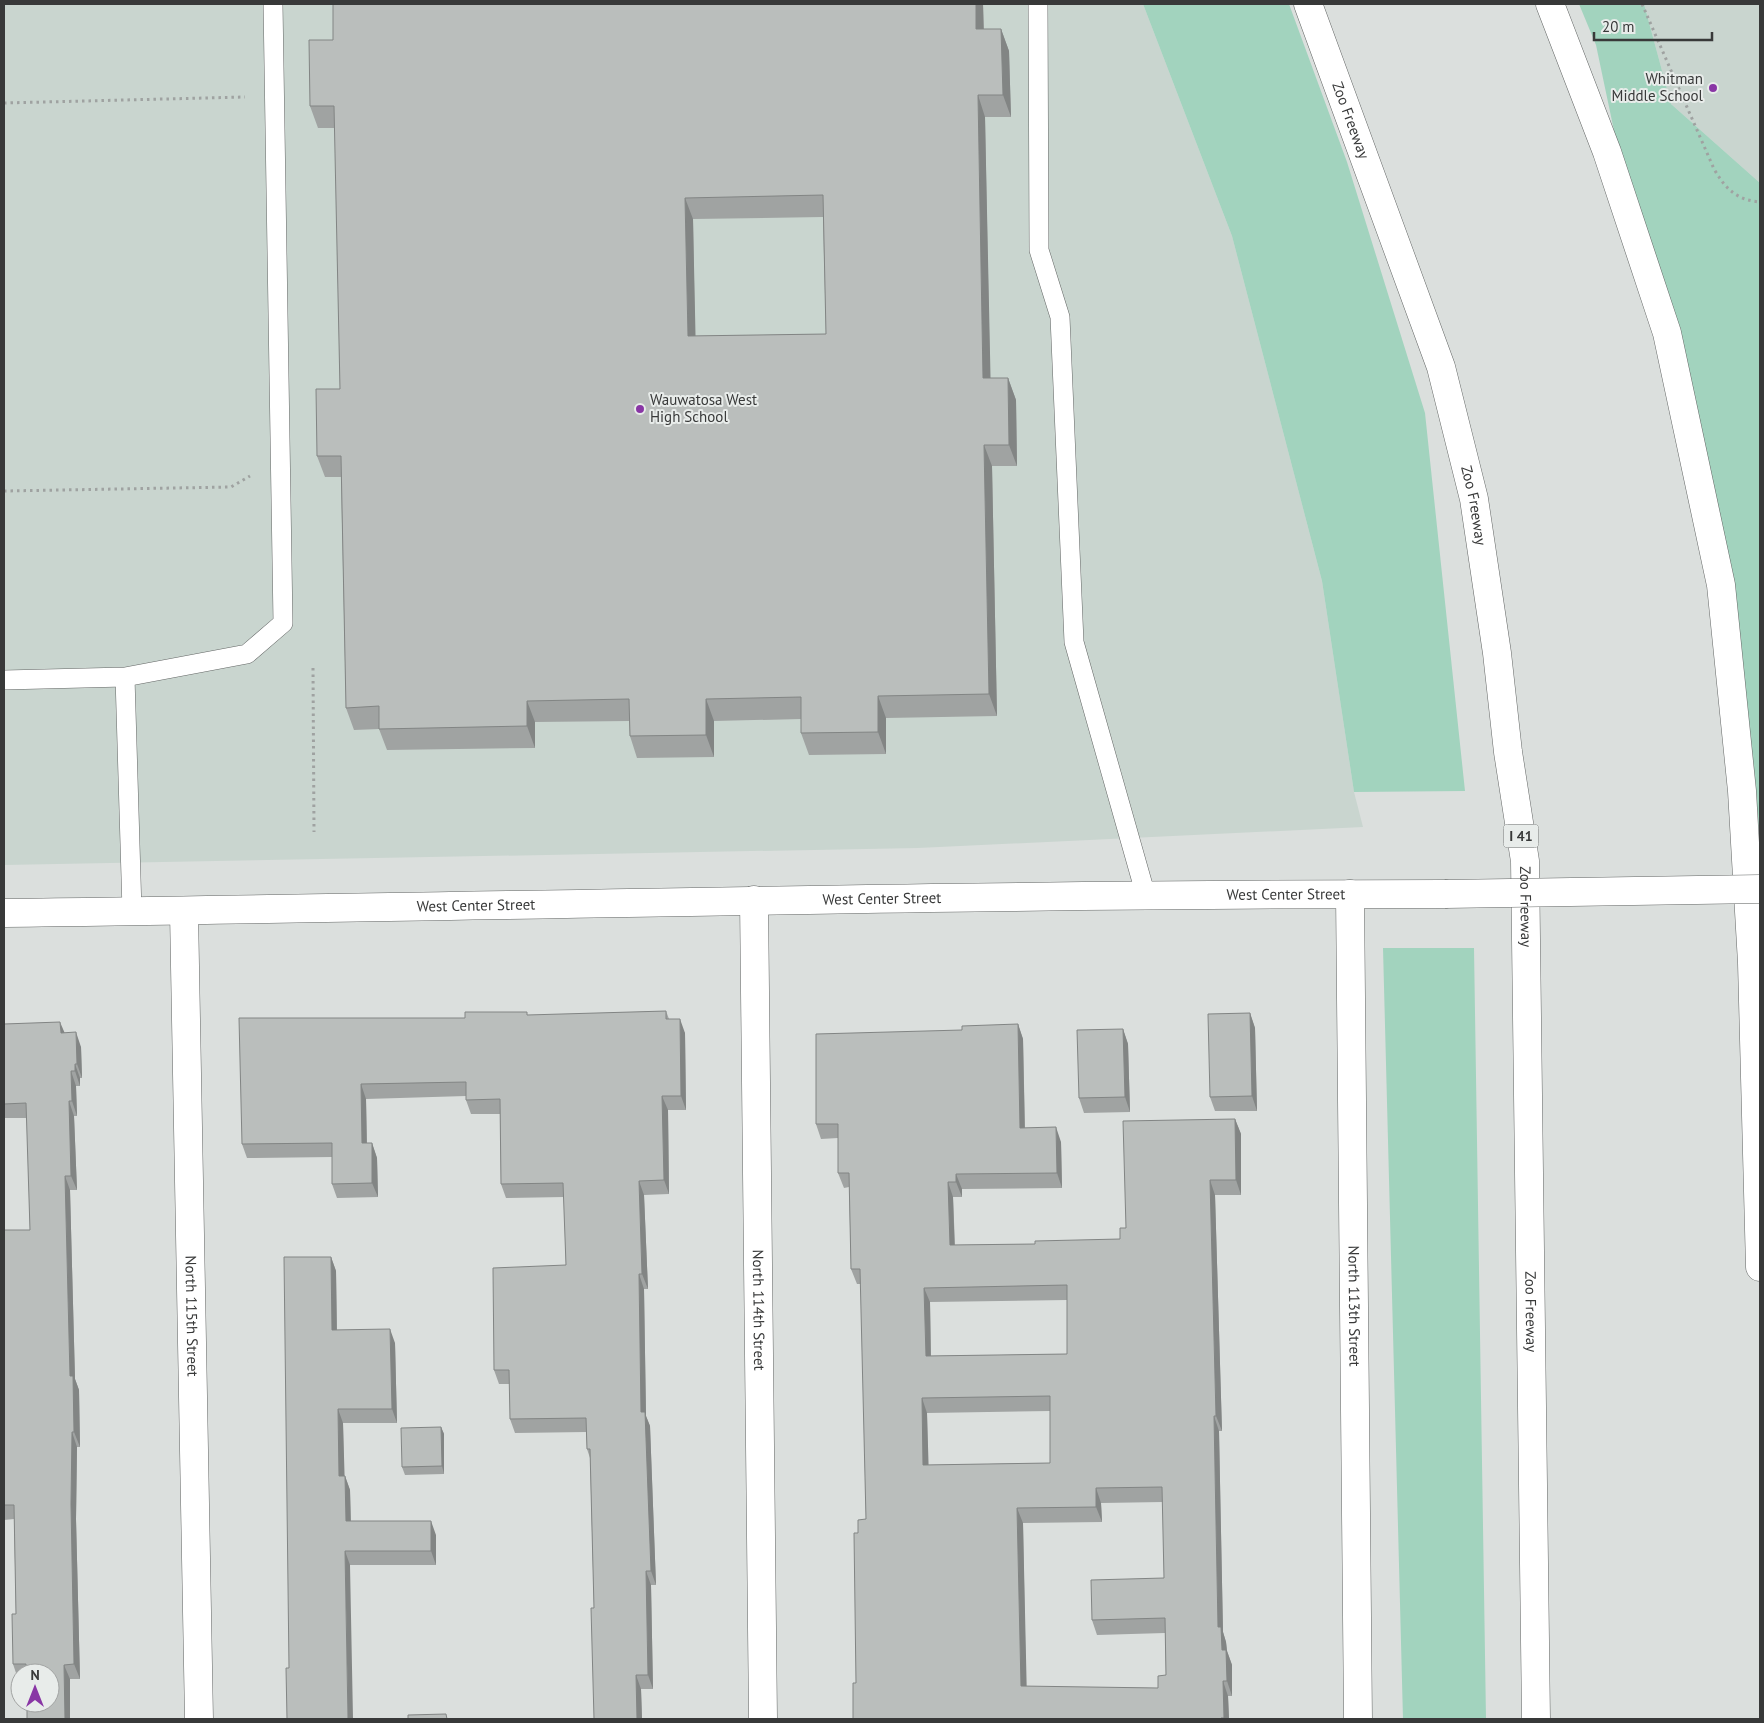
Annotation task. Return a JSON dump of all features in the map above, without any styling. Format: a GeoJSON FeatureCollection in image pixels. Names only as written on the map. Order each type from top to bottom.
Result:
{"type":"FeatureCollection","features":[{"type":"Feature","properties":{"kind":"main road","name":"Zoo Freeway"},"geometry":{"type":"LineString","coordinates":[[1308,4],[1441,367],[1474,499],[1497,653],[1508,752],[1526,861],[1536,1719]]}},
{"type":"Feature","properties":{"kind":"main road"},"geometry":{"type":"LineString","coordinates":[[1550,4],[1607,152],[1667,333],[1721,585],[1742,791],[1752,964],[1760,1267]]}},
{"type":"Feature","properties":{"kind":"main road","name":"West Center Street"},"geometry":{"type":"LineString","coordinates":[[4,913],[184,912],[754,900],[1445,894],[1760,889]]}},
{"type":"Feature","properties":{"kind":"main road","name":"North 113th Street"},"geometry":{"type":"LineString","coordinates":[[1350,894],[1358,1719]]}},
{"type":"Feature","properties":{"kind":"main road","name":"North 114th Street"},"geometry":{"type":"LineString","coordinates":[[754,900],[762,1719]]}},
{"type":"Feature","properties":{"kind":"main road","name":"North 115th Street"},"geometry":{"type":"LineString","coordinates":[[184,912],[199,1719]]}},
{"type":"Feature","properties":{"kind":"lane"},"geometry":{"type":"LineString","coordinates":[[4,680],[125,677],[247,654],[284,623],[272,4]]}},
{"type":"Feature","properties":{"kind":"lane"},"geometry":{"type":"LineString","coordinates":[[1038,4],[1039,250],[1060,317],[1074,642],[1146,896]]}},
{"type":"Feature","properties":{"kind":"lane"},"geometry":{"type":"LineString","coordinates":[[125,677],[132,911]]}},
{"type":"Feature","properties":{"kind":"path"},"geometry":{"type":"LineString","coordinates":[[1642,4],[1714,169],[1725,188],[1742,197],[1760,202]]}},
{"type":"Feature","properties":{"kind":"path"},"geometry":{"type":"LineString","coordinates":[[4,103],[234,99],[274,93]]}},
{"type":"Feature","properties":{"kind":"path"},"geometry":{"type":"LineString","coordinates":[[4,491],[231,487],[281,458]]}},
{"type":"Feature","properties":{"kind":"path"},"geometry":{"type":"LineString","coordinates":[[313,668],[314,832]]}},
{"type":"Feature","properties":{"kind":"shaded area","name":"Wauwatosa West High School"},"geometry":{"type":"Polygon","coordinates":[[[4,4],[1143,4],[1232,236],[1322,581],[1354,792],[1363,827],[918,848],[4,865],[4,4]]]}},
{"type":"Feature","properties":{"kind":"shaded area","name":"Whitman Middle School"},"geometry":{"type":"Polygon","coordinates":[[[1644,4],[1760,4],[1760,183],[1671,104],[1644,4]]]}},
{"type":"Feature","properties":{"kind":"green space"},"geometry":{"type":"Polygon","coordinates":[[[1143,4],[1289,4],[1347,162],[1425,413],[1465,791],[1354,792],[1322,581],[1232,236],[1143,4]]]}},
{"type":"Feature","properties":{"kind":"green space"},"geometry":{"type":"Polygon","coordinates":[[[1579,4],[1644,4],[1671,104],[1760,183],[1760,856],[1758,815],[1596,45],[1579,4]]]}},
{"type":"Feature","properties":{"kind":"green space"},"geometry":{"type":"Polygon","coordinates":[[[1383,948],[1474,948],[1486,1719],[1403,1719],[1383,948]]]}},
{"type":"Feature","properties":{"kind":"building"},"geometry":{"type":"Polygon","coordinates":[[[333,4],[976,4],[976,29],[1001,29],[1003,95],[978,95],[983,378],[1008,378],[1009,445],[984,445],[989,694],[878,696],[878,732],[801,733],[801,697],[706,699],[706,735],[630,736],[629,699],[527,701],[527,726],[379,729],[379,706],[346,708],[341,456],[317,456],[316,389],[340,389],[334,106],[310,106],[309,40],[333,40],[333,4]],[[823,195],[685,198],[688,336],[826,334],[823,195]]]}},
{"type":"Feature","properties":{"kind":"building"},"geometry":{"type":"Polygon","coordinates":[[[666,1011],[666,1019],[680,1019],[681,1096],[662,1096],[664,1180],[639,1181],[642,1274],[639,1274],[641,1412],[645,1412],[651,1571],[646,1571],[648,1675],[636,1675],[637,1719],[594,1719],[591,1608],[594,1608],[590,1449],[587,1449],[586,1418],[510,1419],[509,1370],[494,1370],[493,1268],[566,1265],[563,1183],[501,1184],[500,1099],[466,1100],[466,1082],[361,1084],[362,1143],[372,1143],[372,1183],[332,1184],[332,1143],[242,1144],[239,1018],[465,1018],[465,1012],[527,1012],[527,1015],[666,1011]]]}},
{"type":"Feature","properties":{"kind":"building"},"geometry":{"type":"Polygon","coordinates":[[[1250,1013],[1252,1096],[1210,1097],[1208,1014],[1250,1013]]]}},
{"type":"Feature","properties":{"kind":"building"},"geometry":{"type":"Polygon","coordinates":[[[60,1022],[61,1033],[76,1032],[77,1064],[75,1064],[75,1071],[71,1071],[72,1101],[69,1101],[71,1176],[65,1176],[70,1376],[73,1376],[74,1432],[72,1432],[71,1504],[74,1664],[64,1665],[65,1719],[27,1719],[27,1713],[60,1713],[60,1663],[13,1663],[12,1614],[16,1614],[14,1505],[4,1505],[4,1230],[30,1230],[26,1103],[4,1104],[4,1024],[60,1022]]]}},
{"type":"Feature","properties":{"kind":"building"},"geometry":{"type":"Polygon","coordinates":[[[1018,1024],[1020,1128],[1056,1127],[1057,1173],[956,1174],[956,1182],[948,1182],[950,1245],[1035,1244],[1035,1241],[1120,1239],[1120,1228],[1126,1228],[1123,1121],[1235,1119],[1236,1180],[1210,1180],[1216,1416],[1214,1416],[1218,1627],[1221,1627],[1222,1650],[1226,1650],[1227,1681],[1223,1681],[1224,1718],[853,1719],[853,1683],[856,1683],[854,1533],[858,1533],[858,1520],[866,1519],[860,1269],[851,1269],[849,1173],[838,1173],[838,1124],[816,1124],[816,1034],[962,1030],[962,1026],[1018,1024]],[[1067,1285],[924,1288],[926,1356],[1067,1354],[1067,1285]],[[1050,1396],[922,1398],[923,1465],[1050,1463],[1050,1396]],[[1162,1487],[1096,1488],[1096,1507],[1017,1508],[1021,1686],[1158,1688],[1158,1676],[1166,1675],[1165,1618],[1092,1620],[1091,1580],[1164,1578],[1162,1487]]]}},
{"type":"Feature","properties":{"kind":"building"},"geometry":{"type":"Polygon","coordinates":[[[1123,1029],[1125,1097],[1079,1098],[1077,1030],[1123,1029]]]}},
{"type":"Feature","properties":{"kind":"building"},"geometry":{"type":"Polygon","coordinates":[[[284,1257],[331,1257],[332,1330],[390,1329],[392,1409],[338,1409],[339,1476],[345,1476],[346,1521],[431,1521],[431,1551],[345,1551],[348,1719],[287,1719],[286,1668],[289,1668],[284,1257]]]}},
{"type":"Feature","properties":{"kind":"building"},"geometry":{"type":"Polygon","coordinates":[[[441,1427],[442,1466],[402,1467],[401,1428],[441,1427]]]}},
{"type":"Feature","properties":{"kind":"building"},"geometry":{"type":"Polygon","coordinates":[[[446,1714],[447,1719],[408,1719],[408,1715],[446,1714]]]}},
{"type":"Feature","properties":{"kind":"place","name":"Whitman Middle School"},"geometry":{"type":"Point","coordinates":[1713,88]}},
{"type":"Feature","properties":{"kind":"place","name":"Wauwatosa West High School"},"geometry":{"type":"Point","coordinates":[640,409]}}]}
